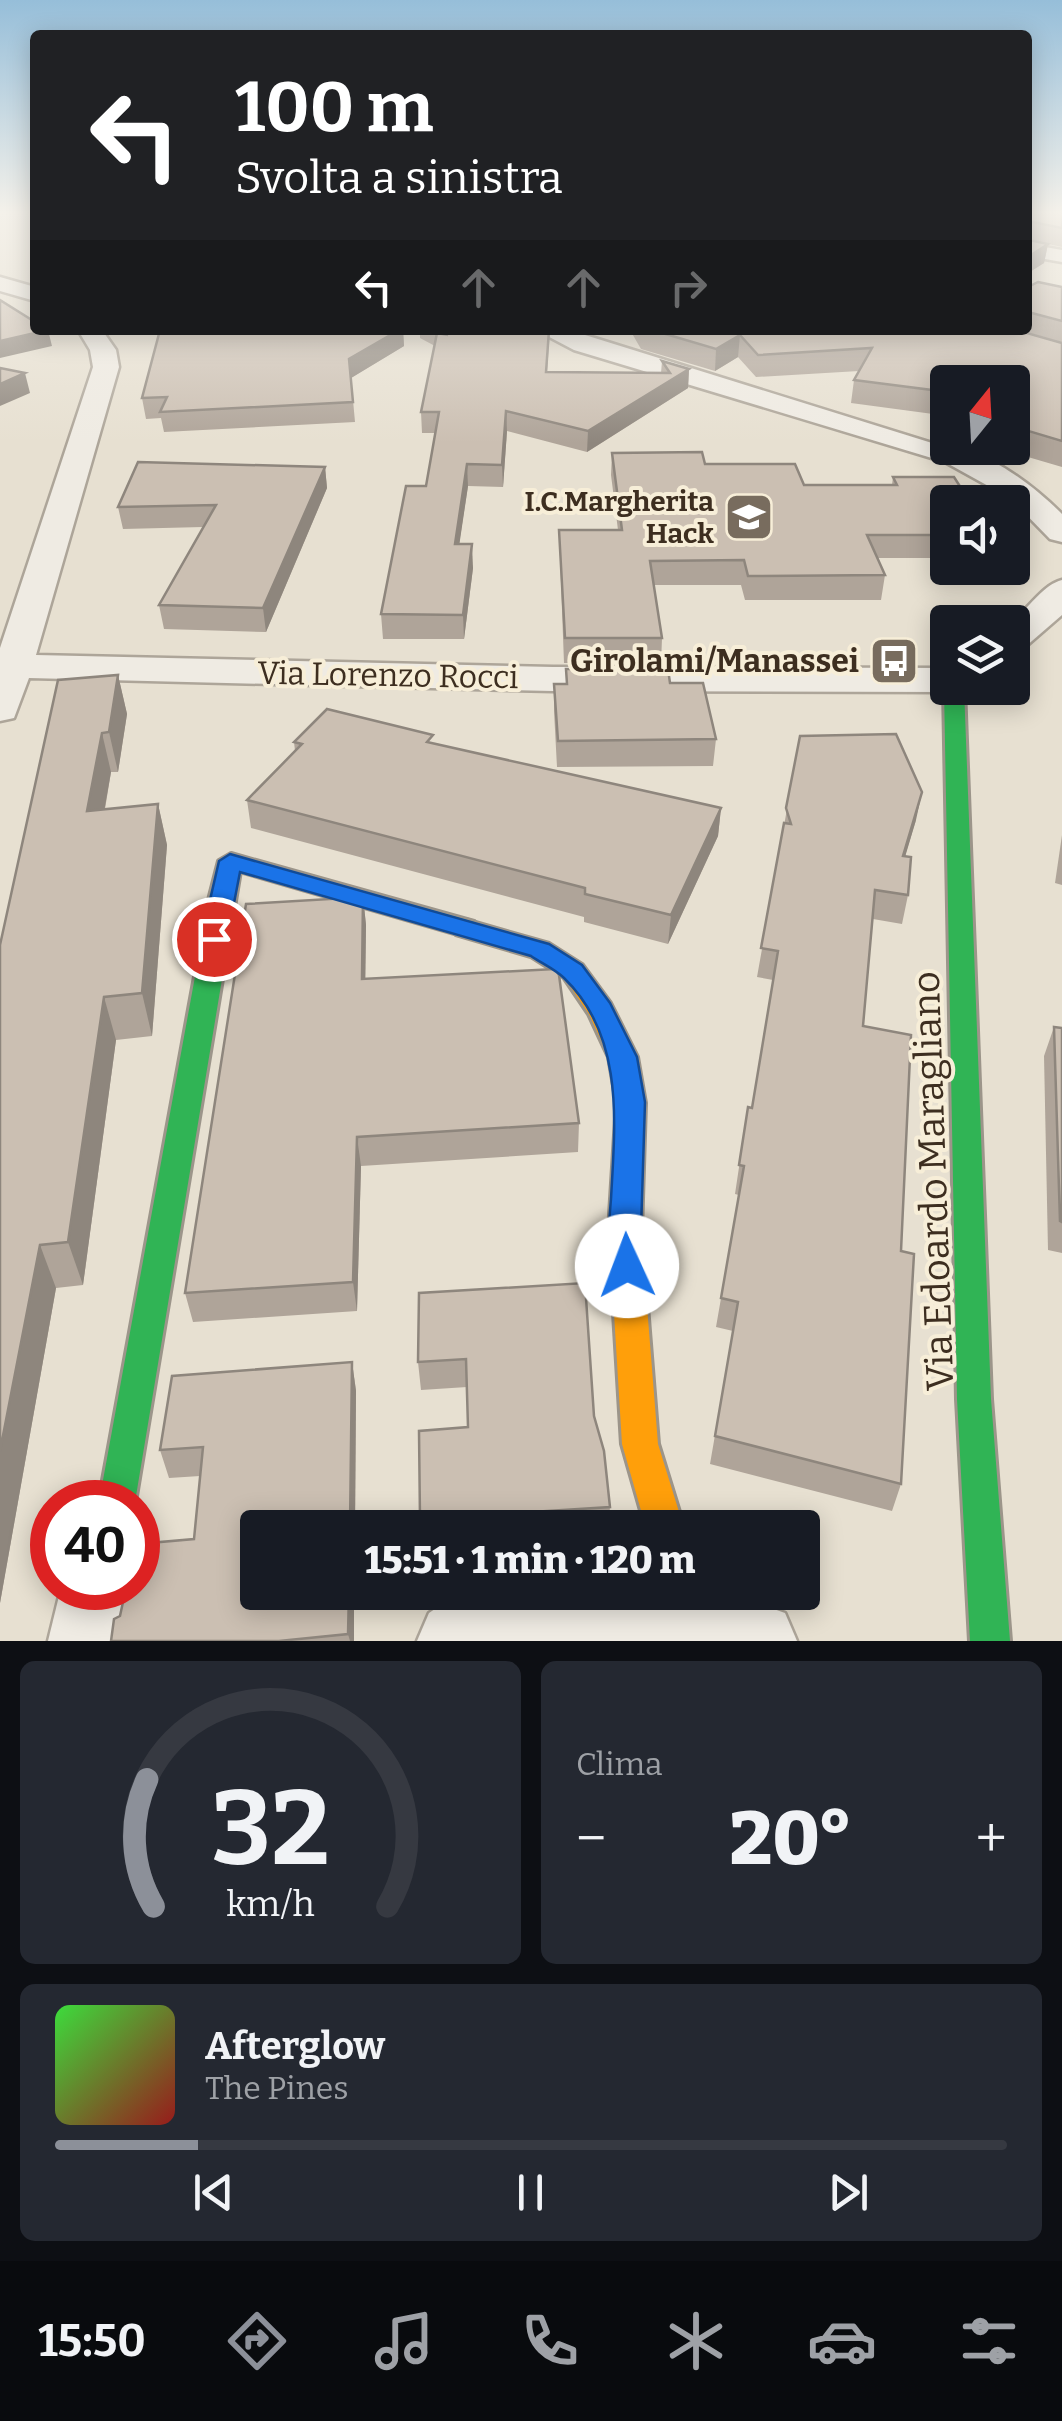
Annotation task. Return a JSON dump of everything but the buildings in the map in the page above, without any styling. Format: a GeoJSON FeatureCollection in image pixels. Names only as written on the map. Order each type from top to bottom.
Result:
{"type":"FeatureCollection","features":[{"type":"Feature","properties":{"kind":"street"},"geometry":{"type":"LineString","coordinates":[[0,709],[7,666],[106,367],[103,350],[93,335]]}},
{"type":"Feature","properties":{"kind":"street"},"geometry":{"type":"LineString","coordinates":[[560,335],[955,456],[1021,491],[1062,532]]}},
{"type":"Feature","properties":{"kind":"street"},"geometry":{"type":"LineString","coordinates":[[1030,626],[1062,592]]}},
{"type":"Feature","properties":{"kind":"street","name":"Via Lorenzo Rocci"},"geometry":{"type":"LineString","coordinates":[[7,666],[553,679],[930,680]]}},
{"type":"Feature","properties":{"kind":"street","name":"Via Edoardo Maragliano"},"geometry":{"type":"LineString","coordinates":[[955,705],[974,1398],[990,1641]]}},
{"type":"Feature","properties":{"kind":"street"},"geometry":{"type":"LineString","coordinates":[[122,1480],[230,861],[540,950],[573,972],[601,1010],[623,1057],[631,1102],[625,1231],[640,1444],[660,1510]]}},
{"type":"Feature","properties":{"kind":"street"},"geometry":{"type":"LineString","coordinates":[[457,1641],[500,1613],[529,1609],[722,1621]]}},
{"type":"Feature","properties":{"kind":"street"},"geometry":{"type":"LineString","coordinates":[[88,1641],[95,1610]]}},
{"type":"Feature","properties":{"kind":"traffic: fast"},"geometry":{"type":"LineString","coordinates":[[954,705],[974,1399],[990,1641]]}},
{"type":"Feature","properties":{"kind":"traffic: fast"},"geometry":{"type":"LineString","coordinates":[[121,1480],[221,900],[231,861],[465,928]]}},
{"type":"Feature","properties":{"kind":"traffic: slow"},"geometry":{"type":"LineString","coordinates":[[465,928],[540,950],[573,971],[601,1010],[623,1057],[631,1103],[625,1231],[640,1444],[660,1510]]}},
{"type":"Feature","properties":{"kind":"place","name":"I.C.Margherita Hack"},"geometry":{"type":"Point","coordinates":[749,517]}},
{"type":"Feature","properties":{"kind":"place","name":"Girolami/Manassei"},"geometry":{"type":"Point","coordinates":[894,661]}},
{"type":"Feature","properties":{"kind":"route"},"geometry":{"type":"LineString","coordinates":[[214,939],[230,861],[540,950],[573,972],[601,1010],[623,1057],[631,1102],[627,1266]]}}]}
